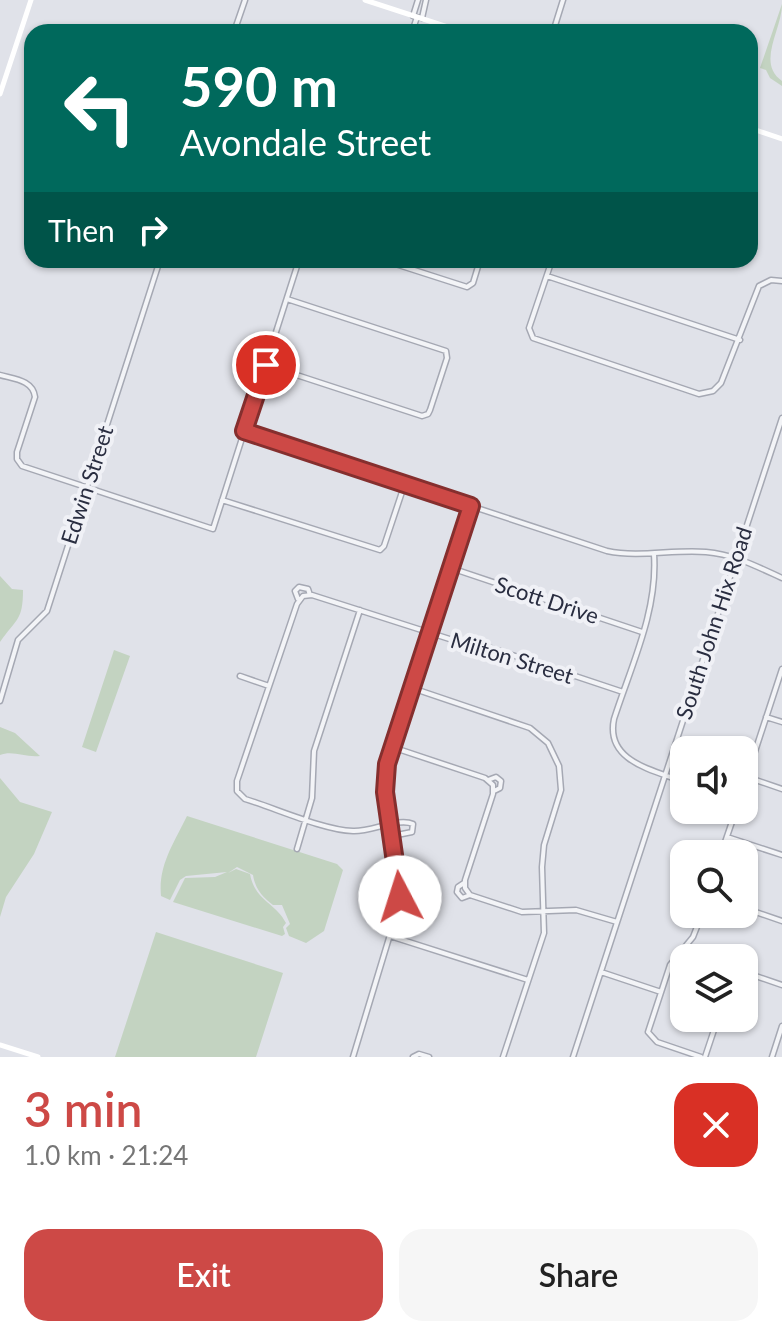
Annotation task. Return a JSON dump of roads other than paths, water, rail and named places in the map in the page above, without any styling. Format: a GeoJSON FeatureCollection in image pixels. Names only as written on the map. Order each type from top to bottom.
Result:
{"type":"FeatureCollection","features":[{"type":"Feature","properties":{"kind":"main road"},"geometry":{"type":"LineString","coordinates":[[0,94],[31,0]]}},
{"type":"Feature","properties":{"kind":"main road"},"geometry":{"type":"LineString","coordinates":[[365,0],[438,24]]}},
{"type":"Feature","properties":{"kind":"main road"},"geometry":{"type":"LineString","coordinates":[[758,131],[782,139]]}},
{"type":"Feature","properties":{"kind":"main road"},"geometry":{"type":"LineString","coordinates":[[0,1045],[38,1057]]}},
{"type":"Feature","properties":{"kind":"street"},"geometry":{"type":"LineString","coordinates":[[237,24],[245,0]]}},
{"type":"Feature","properties":{"kind":"street"},"geometry":{"type":"LineString","coordinates":[[417,17],[418,0]]}},
{"type":"Feature","properties":{"kind":"street"},"geometry":{"type":"LineString","coordinates":[[415,24],[426,0]]}},
{"type":"Feature","properties":{"kind":"street"},"geometry":{"type":"LineString","coordinates":[[556,24],[563,0]]}},
{"type":"Feature","properties":{"kind":"street","name":"Edwin Street"},"geometry":{"type":"LineString","coordinates":[[0,701],[18,640],[47,611],[157,268]]}},
{"type":"Feature","properties":{"kind":"street"},"geometry":{"type":"LineString","coordinates":[[0,375],[29,384],[34,391],[35,397],[17,452],[18,462],[25,468],[213,529],[297,268]]}},
{"type":"Feature","properties":{"kind":"street"},"geometry":{"type":"LineString","coordinates":[[407,268],[464,287],[472,285],[477,268]]}},
{"type":"Feature","properties":{"kind":"street"},"geometry":{"type":"LineString","coordinates":[[550,268],[529,328],[530,335],[696,393],[709,393],[719,386],[740,340],[759,286],[771,280],[782,281]]}},
{"type":"Feature","properties":{"kind":"street"},"geometry":{"type":"LineString","coordinates":[[547,276],[740,340]]}},
{"type":"Feature","properties":{"kind":"street"},"geometry":{"type":"LineString","coordinates":[[266,365],[422,416],[428,414],[446,362],[448,353],[444,349],[287,299]]}},
{"type":"Feature","properties":{"kind":"street","name":"South John Hix Road"},"geometry":{"type":"LineString","coordinates":[[573,1057],[782,418]]}},
{"type":"Feature","properties":{"kind":"street"},"geometry":{"type":"LineString","coordinates":[[244,431],[607,551],[626,554],[703,551],[736,558],[782,578]]}},
{"type":"Feature","properties":{"kind":"street"},"geometry":{"type":"LineString","coordinates":[[222,500],[380,550],[405,483]]}},
{"type":"Feature","properties":{"kind":"street"},"geometry":{"type":"LineString","coordinates":[[353,1057],[400,897],[385,787],[392,747],[471,506]]}},
{"type":"Feature","properties":{"kind":"street"},"geometry":{"type":"LineString","coordinates":[[654,553],[654,592],[612,726],[618,750],[632,762],[670,776]]}},
{"type":"Feature","properties":{"kind":"street","name":"Scott Drive"},"geometry":{"type":"LineString","coordinates":[[451,568],[642,632]]}},
{"type":"Feature","properties":{"kind":"street","name":"Milton Street"},"geometry":{"type":"LineString","coordinates":[[310,595],[308,589],[299,587],[295,591],[301,598],[310,595],[462,643],[491,648],[623,692]]}},
{"type":"Feature","properties":{"kind":"street"},"geometry":{"type":"LineString","coordinates":[[301,598],[237,781],[238,793],[245,799],[351,831],[407,821],[414,826],[411,833],[392,836]]}},
{"type":"Feature","properties":{"kind":"street"},"geometry":{"type":"LineString","coordinates":[[297,849],[312,798],[314,751],[360,610]]}},
{"type":"Feature","properties":{"kind":"street"},"geometry":{"type":"LineString","coordinates":[[758,742],[782,669]]}},
{"type":"Feature","properties":{"kind":"street"},"geometry":{"type":"LineString","coordinates":[[240,676],[269,686]]}},
{"type":"Feature","properties":{"kind":"street"},"geometry":{"type":"LineString","coordinates":[[412,688],[525,726],[541,736],[553,751],[559,766],[561,784],[543,856],[544,933],[503,1057]]}},
{"type":"Feature","properties":{"kind":"street"},"geometry":{"type":"LineString","coordinates":[[766,717],[782,722]]}},
{"type":"Feature","properties":{"kind":"street"},"geometry":{"type":"LineString","coordinates":[[392,747],[488,780],[496,777],[501,781],[500,788],[494,791],[464,883],[458,887],[457,892],[462,898],[470,895],[522,912],[576,910],[617,922]]}},
{"type":"Feature","properties":{"kind":"street"},"geometry":{"type":"LineString","coordinates":[[488,780],[494,791]]}},
{"type":"Feature","properties":{"kind":"street"},"geometry":{"type":"LineString","coordinates":[[758,781],[782,789]]}},
{"type":"Feature","properties":{"kind":"street"},"geometry":{"type":"LineString","coordinates":[[726,840],[731,824]]}},
{"type":"Feature","properties":{"kind":"street"},"geometry":{"type":"LineString","coordinates":[[727,837],[782,855]]}},
{"type":"Feature","properties":{"kind":"street"},"geometry":{"type":"LineString","coordinates":[[464,883],[470,895]]}},
{"type":"Feature","properties":{"kind":"street"},"geometry":{"type":"LineString","coordinates":[[758,913],[782,921]]}},
{"type":"Feature","properties":{"kind":"street"},"geometry":{"type":"LineString","coordinates":[[390,936],[528,980]]}},
{"type":"Feature","properties":{"kind":"street"},"geometry":{"type":"LineString","coordinates":[[670,965],[648,1030],[649,1036],[657,1042],[703,1057],[713,1032]]}},
{"type":"Feature","properties":{"kind":"street"},"geometry":{"type":"LineString","coordinates":[[601,972],[661,992]]}},
{"type":"Feature","properties":{"kind":"street"},"geometry":{"type":"LineString","coordinates":[[758,977],[782,985]]}},
{"type":"Feature","properties":{"kind":"street"},"geometry":{"type":"LineString","coordinates":[[772,1057],[782,1026]]}},
{"type":"Feature","properties":{"kind":"street"},"geometry":{"type":"LineString","coordinates":[[413,1057],[419,1054],[429,1057]]}}]}
